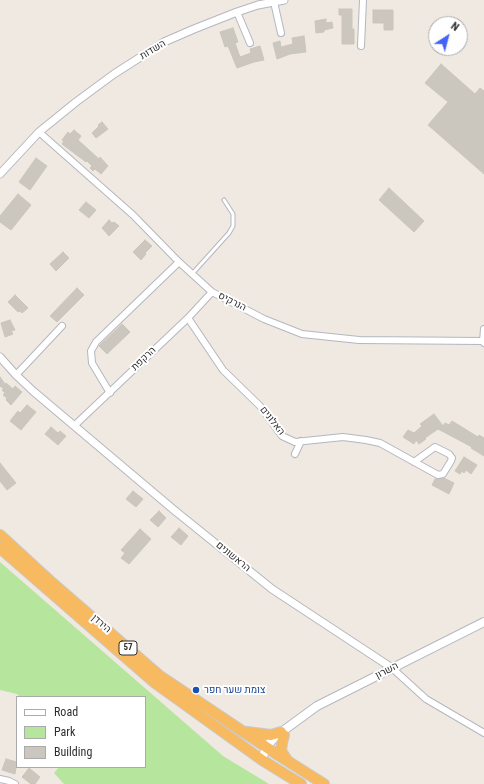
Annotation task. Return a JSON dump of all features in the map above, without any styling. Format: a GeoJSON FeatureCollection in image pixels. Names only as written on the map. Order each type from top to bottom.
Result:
{"type":"FeatureCollection","features":[{"type":"Feature","properties":{"kind":"highway","name":"הירדן"},"geometry":{"type":"LineString","coordinates":[[0,535],[160,676],[270,749]]}},
{"type":"Feature","properties":{"kind":"highway","name":"הירדן"},"geometry":{"type":"LineString","coordinates":[[0,548],[155,683],[262,760]]}},
{"type":"Feature","properties":{"kind":"highway"},"geometry":{"type":"LineString","coordinates":[[243,731],[265,735],[282,733],[281,751],[292,764]]}},
{"type":"Feature","properties":{"kind":"highway","name":"57"},"geometry":{"type":"LineString","coordinates":[[270,749],[324,784]]}},
{"type":"Feature","properties":{"kind":"highway","name":"57"},"geometry":{"type":"LineString","coordinates":[[262,760],[301,784]]}},
{"type":"Feature","properties":{"kind":"main road","name":"השרון"},"geometry":{"type":"LineString","coordinates":[[262,760],[282,733],[292,723],[317,706],[484,622]]}},
{"type":"Feature","properties":{"kind":"street","name":"השדות"},"geometry":{"type":"LineString","coordinates":[[39,132],[114,74],[164,42],[257,3],[284,0]]}},
{"type":"Feature","properties":{"kind":"street"},"geometry":{"type":"LineString","coordinates":[[361,46],[363,0]]}},
{"type":"Feature","properties":{"kind":"street"},"geometry":{"type":"LineString","coordinates":[[274,2],[281,33]]}},
{"type":"Feature","properties":{"kind":"street"},"geometry":{"type":"LineString","coordinates":[[237,12],[250,43]]}},
{"type":"Feature","properties":{"kind":"street"},"geometry":{"type":"LineString","coordinates":[[0,174],[39,132]]}},
{"type":"Feature","properties":{"kind":"street","name":"הנרקיס"},"geometry":{"type":"LineString","coordinates":[[39,132],[133,215],[179,262],[212,292],[264,319],[302,334],[359,340],[483,343]]}},
{"type":"Feature","properties":{"kind":"street"},"geometry":{"type":"LineString","coordinates":[[110,392],[92,364],[91,351],[96,342],[179,262]]}},
{"type":"Feature","properties":{"kind":"street","name":"הרקפת"},"geometry":{"type":"LineString","coordinates":[[75,425],[188,318],[212,292]]}},
{"type":"Feature","properties":{"kind":"street","name":"האלונים"},"geometry":{"type":"LineString","coordinates":[[188,318],[223,370],[260,406],[282,436],[295,442],[343,437],[366,440],[380,444],[438,475],[441,475],[452,458],[449,454],[435,446],[414,462]]}},
{"type":"Feature","properties":{"kind":"street"},"geometry":{"type":"LineString","coordinates":[[16,375],[62,326]]}},
{"type":"Feature","properties":{"kind":"street"},"geometry":{"type":"LineString","coordinates":[[483,343],[484,329]]}},
{"type":"Feature","properties":{"kind":"street","name":"הראשונים"},"geometry":{"type":"LineString","coordinates":[[0,357],[16,375],[174,510],[272,589],[392,668],[426,700],[484,733]]}},
{"type":"Feature","properties":{"kind":"street"},"geometry":{"type":"LineString","coordinates":[[295,454],[301,441]]}},
{"type":"Feature","properties":{"kind":"street"},"geometry":{"type":"LineString","coordinates":[[0,779],[15,784]]}},
{"type":"Feature","properties":{"kind":"lane"},"geometry":{"type":"LineString","coordinates":[[192,274],[229,233],[233,226],[233,214],[224,200]]}},
{"type":"Feature","properties":{"kind":"green space"},"geometry":{"type":"Polygon","coordinates":[[[0,562],[223,756],[269,784],[64,784],[54,773],[58,768],[146,768],[146,696],[19,696],[17,694],[0,690],[0,562]]]}},
{"type":"Feature","properties":{"kind":"building"},"geometry":{"type":"Polygon","coordinates":[[[339,9],[352,9],[354,44],[342,44],[342,15],[339,15],[339,9]]]}},
{"type":"Feature","properties":{"kind":"building"},"geometry":{"type":"Polygon","coordinates":[[[373,10],[393,10],[393,30],[384,30],[384,23],[373,23],[373,10]]]}},
{"type":"Feature","properties":{"kind":"building"},"geometry":{"type":"Polygon","coordinates":[[[326,19],[326,23],[332,22],[333,28],[324,30],[324,32],[316,33],[315,21],[326,19]]]}},
{"type":"Feature","properties":{"kind":"building"},"geometry":{"type":"Polygon","coordinates":[[[233,28],[238,42],[235,43],[240,57],[251,53],[250,49],[260,46],[264,60],[237,68],[228,46],[225,47],[220,32],[233,28]]]}},
{"type":"Feature","properties":{"kind":"building"},"geometry":{"type":"Polygon","coordinates":[[[304,36],[306,52],[290,54],[277,59],[273,43],[280,41],[281,47],[293,44],[292,38],[304,36]]]}},
{"type":"Feature","properties":{"kind":"building"},"geometry":{"type":"Polygon","coordinates":[[[441,64],[475,94],[480,88],[484,91],[484,174],[428,125],[448,102],[425,83],[441,64]]]}},
{"type":"Feature","properties":{"kind":"building"},"geometry":{"type":"Polygon","coordinates":[[[102,122],[108,129],[96,138],[92,133],[102,122]]]}},
{"type":"Feature","properties":{"kind":"building"},"geometry":{"type":"Polygon","coordinates":[[[74,130],[81,136],[78,140],[99,159],[100,157],[108,166],[101,174],[95,169],[93,171],[90,168],[92,166],[87,161],[86,162],[62,144],[64,141],[62,140],[68,132],[70,134],[74,130]]]}},
{"type":"Feature","properties":{"kind":"building"},"geometry":{"type":"Polygon","coordinates":[[[36,158],[47,166],[30,190],[19,182],[36,158]]]}},
{"type":"Feature","properties":{"kind":"building"},"geometry":{"type":"Polygon","coordinates":[[[389,188],[424,221],[414,232],[379,200],[389,188]]]}},
{"type":"Feature","properties":{"kind":"building"},"geometry":{"type":"Polygon","coordinates":[[[18,194],[31,205],[11,230],[0,222],[0,216],[18,194]]]}},
{"type":"Feature","properties":{"kind":"building"},"geometry":{"type":"Polygon","coordinates":[[[86,202],[96,210],[89,218],[79,210],[86,202]]]}},
{"type":"Feature","properties":{"kind":"building"},"geometry":{"type":"Polygon","coordinates":[[[109,220],[119,226],[109,236],[102,228],[109,220]]]}},
{"type":"Feature","properties":{"kind":"building"},"geometry":{"type":"Polygon","coordinates":[[[145,240],[152,246],[141,260],[133,252],[145,240]]]}},
{"type":"Feature","properties":{"kind":"building"},"geometry":{"type":"Polygon","coordinates":[[[63,252],[69,258],[56,271],[50,264],[63,252]]]}},
{"type":"Feature","properties":{"kind":"building"},"geometry":{"type":"Polygon","coordinates":[[[77,288],[84,295],[57,322],[50,316],[77,288]]]}},
{"type":"Feature","properties":{"kind":"building"},"geometry":{"type":"Polygon","coordinates":[[[15,295],[28,308],[22,313],[20,311],[18,312],[8,302],[15,295]]]}},
{"type":"Feature","properties":{"kind":"building"},"geometry":{"type":"Polygon","coordinates":[[[10,320],[15,330],[11,331],[13,334],[5,337],[1,323],[10,320]]]}},
{"type":"Feature","properties":{"kind":"building"},"geometry":{"type":"Polygon","coordinates":[[[122,324],[130,332],[107,354],[99,346],[122,324]]]}},
{"type":"Feature","properties":{"kind":"building"},"geometry":{"type":"Polygon","coordinates":[[[0,377],[5,384],[6,383],[13,389],[15,386],[22,392],[11,405],[6,400],[7,398],[3,395],[5,393],[2,390],[4,389],[0,386],[0,377]]]}},
{"type":"Feature","properties":{"kind":"building"},"geometry":{"type":"Polygon","coordinates":[[[27,405],[36,412],[21,430],[10,421],[18,411],[20,413],[27,405]]]}},
{"type":"Feature","properties":{"kind":"building"},"geometry":{"type":"Polygon","coordinates":[[[434,414],[443,426],[445,423],[449,425],[452,421],[478,437],[479,435],[484,438],[484,456],[471,448],[472,447],[438,429],[419,444],[416,440],[414,444],[403,437],[408,430],[414,433],[422,426],[420,424],[434,414]]]}},
{"type":"Feature","properties":{"kind":"building"},"geometry":{"type":"Polygon","coordinates":[[[51,427],[58,433],[60,431],[66,436],[58,445],[45,434],[51,427]]]}},
{"type":"Feature","properties":{"kind":"building"},"geometry":{"type":"Polygon","coordinates":[[[464,457],[477,465],[471,474],[466,470],[464,473],[462,471],[460,474],[455,471],[464,457]]]}},
{"type":"Feature","properties":{"kind":"building"},"geometry":{"type":"Polygon","coordinates":[[[0,463],[16,483],[7,490],[0,481],[0,463]]]}},
{"type":"Feature","properties":{"kind":"building"},"geometry":{"type":"Polygon","coordinates":[[[444,478],[454,483],[449,494],[432,485],[435,479],[444,478]]]}},
{"type":"Feature","properties":{"kind":"building"},"geometry":{"type":"Polygon","coordinates":[[[133,491],[143,499],[136,507],[126,499],[133,491]]]}},
{"type":"Feature","properties":{"kind":"building"},"geometry":{"type":"Polygon","coordinates":[[[159,511],[166,518],[158,527],[150,520],[159,511]]]}},
{"type":"Feature","properties":{"kind":"building"},"geometry":{"type":"Polygon","coordinates":[[[179,528],[188,536],[181,545],[171,537],[179,528]]]}},
{"type":"Feature","properties":{"kind":"building"},"geometry":{"type":"Polygon","coordinates":[[[140,529],[151,539],[129,564],[121,558],[125,553],[121,550],[140,529]]]}},
{"type":"Feature","properties":{"kind":"building"},"geometry":{"type":"Polygon","coordinates":[[[6,759],[16,762],[15,774],[2,770],[6,759]]]}},
{"type":"Feature","properties":{"kind":"building"},"geometry":{"type":"Polygon","coordinates":[[[29,768],[40,777],[35,784],[31,784],[22,777],[29,768]]]}},
{"type":"Feature","properties":{"kind":"place","name":"צומת שער חפר"},"geometry":{"type":"Point","coordinates":[196,690]}}]}
